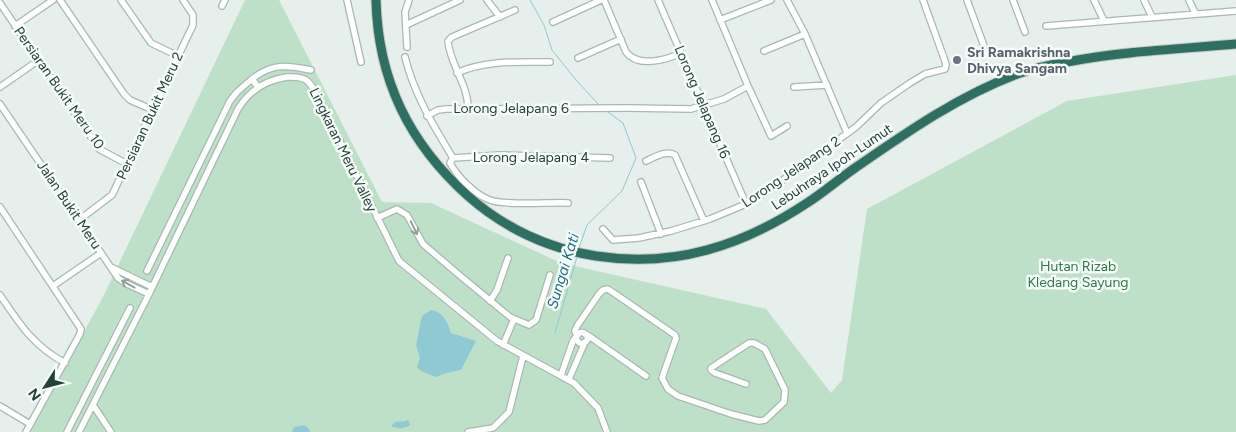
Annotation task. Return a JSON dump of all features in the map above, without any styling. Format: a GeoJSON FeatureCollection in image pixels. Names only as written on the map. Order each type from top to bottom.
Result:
{"type":"FeatureCollection","features":[{"type":"Feature","properties":{"kind":"highway","name":"Lebuhraya Ipoh-Lumut"},"geometry":{"type":"LineString","coordinates":[[376,0],[383,62],[396,99],[407,122],[422,146],[442,172],[483,209],[535,239],[565,249],[624,260],[672,258],[703,252],[740,239],[772,224],[809,202],[852,170],[928,119],[971,95],[1021,73],[1044,66],[1109,54],[1236,44]]}},
{"type":"Feature","properties":{"kind":"highway","name":"Lebuhraya Ipoh-Lumut"},"geometry":{"type":"LineString","coordinates":[[382,0],[386,48],[397,85],[422,137],[454,183]]}},
{"type":"Feature","properties":{"kind":"street"},"geometry":{"type":"LineString","coordinates":[[15,26],[53,0]]}},
{"type":"Feature","properties":{"kind":"street"},"geometry":{"type":"LineString","coordinates":[[60,0],[124,94],[130,100],[153,110]]}},
{"type":"Feature","properties":{"kind":"street"},"geometry":{"type":"LineString","coordinates":[[121,0],[151,43],[178,56]]}},
{"type":"Feature","properties":{"kind":"street","name":"Persiaran Bukit Meru 2"},"geometry":{"type":"LineString","coordinates":[[79,220],[111,197],[153,110],[194,22],[193,15],[183,0]]}},
{"type":"Feature","properties":{"kind":"street"},"geometry":{"type":"LineString","coordinates":[[222,6],[226,0]]}},
{"type":"Feature","properties":{"kind":"street"},"geometry":{"type":"LineString","coordinates":[[347,0],[361,62]]}},
{"type":"Feature","properties":{"kind":"street"},"geometry":{"type":"LineString","coordinates":[[407,47],[405,12],[408,0]]}},
{"type":"Feature","properties":{"kind":"street"},"geometry":{"type":"LineString","coordinates":[[406,24],[460,0]]}},
{"type":"Feature","properties":{"kind":"street"},"geometry":{"type":"LineString","coordinates":[[487,0],[500,17]]}},
{"type":"Feature","properties":{"kind":"street"},"geometry":{"type":"LineString","coordinates":[[553,22],[603,0],[629,56],[636,60],[665,60],[681,53]]}},
{"type":"Feature","properties":{"kind":"street","name":"Lorong Jelapang 16"},"geometry":{"type":"LineString","coordinates":[[658,0],[746,204]]}},
{"type":"Feature","properties":{"kind":"street"},"geometry":{"type":"LineString","coordinates":[[712,0],[771,136],[787,126]]}},
{"type":"Feature","properties":{"kind":"street"},"geometry":{"type":"LineString","coordinates":[[720,20],[771,0]]}},
{"type":"Feature","properties":{"kind":"street"},"geometry":{"type":"LineString","coordinates":[[787,0],[805,34],[847,133]]}},
{"type":"Feature","properties":{"kind":"street","name":"Lorong Jelapang 2"},"geometry":{"type":"LineString","coordinates":[[602,229],[610,238],[615,240],[639,238],[661,234],[704,221],[746,204],[765,193],[856,127],[881,103],[910,83],[926,74],[945,69],[946,65],[941,47],[923,0]]}},
{"type":"Feature","properties":{"kind":"street"},"geometry":{"type":"LineString","coordinates":[[967,0],[984,46]]}},
{"type":"Feature","properties":{"kind":"street"},"geometry":{"type":"LineString","coordinates":[[1012,0],[1025,32]]}},
{"type":"Feature","properties":{"kind":"street"},"geometry":{"type":"LineString","coordinates":[[1094,0],[1104,20]]}},
{"type":"Feature","properties":{"kind":"street"},"geometry":{"type":"LineString","coordinates":[[1144,0],[1152,17]]}},
{"type":"Feature","properties":{"kind":"street"},"geometry":{"type":"LineString","coordinates":[[1190,0],[1195,13]]}},
{"type":"Feature","properties":{"kind":"street","name":"Persiaran Bukit Meru 10"},"geometry":{"type":"LineString","coordinates":[[0,3],[99,149],[127,164]]}},
{"type":"Feature","properties":{"kind":"street"},"geometry":{"type":"LineString","coordinates":[[468,108],[467,94],[457,73],[448,47],[448,41],[452,36],[514,10]]}},
{"type":"Feature","properties":{"kind":"street"},"geometry":{"type":"LineString","coordinates":[[1046,26],[1236,11]]}},
{"type":"Feature","properties":{"kind":"street"},"geometry":{"type":"LineString","coordinates":[[764,51],[805,34]]}},
{"type":"Feature","properties":{"kind":"street"},"geometry":{"type":"LineString","coordinates":[[578,58],[621,39]]}},
{"type":"Feature","properties":{"kind":"street"},"geometry":{"type":"LineString","coordinates":[[405,57],[416,92],[427,116],[453,158],[450,163],[455,171],[478,193],[490,200],[568,203]]}},
{"type":"Feature","properties":{"kind":"street"},"geometry":{"type":"LineString","coordinates":[[0,88],[39,60]]}},
{"type":"Feature","properties":{"kind":"street"},"geometry":{"type":"LineString","coordinates":[[457,73],[470,68],[497,64],[550,62]]}},
{"type":"Feature","properties":{"kind":"street"},"geometry":{"type":"LineString","coordinates":[[147,271],[230,101],[237,92],[266,69],[281,66],[311,70]]}},
{"type":"Feature","properties":{"kind":"street","name":"Lingkaran Meru Valley"},"geometry":{"type":"LineString","coordinates":[[79,432],[149,294],[238,109],[245,99],[258,87],[274,80],[296,77],[303,78],[309,82],[316,93],[401,264],[503,346],[569,379],[586,393],[598,408],[607,432]]}},
{"type":"Feature","properties":{"kind":"street"},"geometry":{"type":"LineString","coordinates":[[252,79],[258,87]]}},
{"type":"Feature","properties":{"kind":"street"},"geometry":{"type":"LineString","coordinates":[[794,86],[826,85]]}},
{"type":"Feature","properties":{"kind":"street"},"geometry":{"type":"LineString","coordinates":[[704,106],[724,99],[748,86]]}},
{"type":"Feature","properties":{"kind":"street","name":"Jalan Bukit Meru"},"geometry":{"type":"LineString","coordinates":[[0,104],[111,267],[122,281],[149,294]]}},
{"type":"Feature","properties":{"kind":"street","name":"Lorong Jelapang 6"},"geometry":{"type":"LineString","coordinates":[[427,116],[438,110],[468,108],[691,109],[704,106]]}},
{"type":"Feature","properties":{"kind":"street"},"geometry":{"type":"LineString","coordinates":[[646,161],[667,153],[675,155],[704,221]]}},
{"type":"Feature","properties":{"kind":"street","name":"Lorong Jelapang 4"},"geometry":{"type":"LineString","coordinates":[[453,158],[500,155],[610,158]]}},
{"type":"Feature","properties":{"kind":"street"},"geometry":{"type":"LineString","coordinates":[[641,182],[661,234]]}},
{"type":"Feature","properties":{"kind":"street"},"geometry":{"type":"LineString","coordinates":[[180,206],[189,211]]}},
{"type":"Feature","properties":{"kind":"street"},"geometry":{"type":"LineString","coordinates":[[0,207],[81,329],[65,363],[26,432]]}},
{"type":"Feature","properties":{"kind":"street"},"geometry":{"type":"LineString","coordinates":[[377,218],[397,209],[405,213],[410,218],[423,244],[514,319],[529,324],[536,320],[550,276]]}},
{"type":"Feature","properties":{"kind":"street"},"geometry":{"type":"LineString","coordinates":[[54,286],[101,253]]}},
{"type":"Feature","properties":{"kind":"street"},"geometry":{"type":"LineString","coordinates":[[490,300],[496,293],[508,258]]}},
{"type":"Feature","properties":{"kind":"street"},"geometry":{"type":"LineString","coordinates":[[111,267],[152,287]]}},
{"type":"Feature","properties":{"kind":"street"},"geometry":{"type":"LineString","coordinates":[[596,341],[579,343],[576,328],[601,292],[605,290],[614,292],[675,335],[676,338],[662,376],[662,380],[669,391],[723,412],[762,421],[767,419],[784,402],[785,390],[765,349],[754,343],[749,343],[711,368],[715,373],[746,384]]}},
{"type":"Feature","properties":{"kind":"street"},"geometry":{"type":"LineString","coordinates":[[0,295],[30,338],[46,352],[65,363]]}},
{"type":"Feature","properties":{"kind":"street"},"geometry":{"type":"LineString","coordinates":[[67,432],[130,308]]}},
{"type":"Feature","properties":{"kind":"street"},"geometry":{"type":"LineString","coordinates":[[503,346],[514,319]]}},
{"type":"Feature","properties":{"kind":"street"},"geometry":{"type":"LineString","coordinates":[[569,379],[587,337],[580,329],[580,322]]}},
{"type":"Feature","properties":{"kind":"street"},"geometry":{"type":"LineString","coordinates":[[561,375],[573,341],[580,334],[584,334],[646,376]]}},
{"type":"Feature","properties":{"kind":"street"},"geometry":{"type":"LineString","coordinates":[[468,432],[493,428],[509,412],[523,356]]}},
{"type":"Feature","properties":{"kind":"street"},"geometry":{"type":"LineString","coordinates":[[566,362],[575,366]]}},
{"type":"Feature","properties":{"kind":"street"},"geometry":{"type":"LineString","coordinates":[[101,368],[110,372]]}},
{"type":"Feature","properties":{"kind":"street"},"geometry":{"type":"LineString","coordinates":[[93,405],[111,432]]}},
{"type":"Feature","properties":{"kind":"street"},"geometry":{"type":"LineString","coordinates":[[0,406],[30,424]]}},
{"type":"Feature","properties":{"kind":"green space","name":"Hutan Rizab Kledang Sayung"},"geometry":{"type":"Polygon","coordinates":[[[245,0],[279,0],[382,202],[431,203],[561,263],[766,309],[831,393],[842,380],[867,209],[1067,101],[1236,75],[1236,432],[29,432],[103,297],[245,0]]]}},
{"type":"Feature","properties":{"kind":"water"},"geometry":{"type":"Polygon","coordinates":[[[431,310],[439,313],[444,318],[451,333],[476,341],[461,370],[436,377],[421,371],[417,367],[420,358],[416,345],[422,316],[431,310]]]}},
{"type":"Feature","properties":{"kind":"water"},"geometry":{"type":"Polygon","coordinates":[[[408,419],[410,425],[406,427],[398,428],[391,426],[395,422],[408,419]]]}},
{"type":"Feature","properties":{"kind":"water"},"geometry":{"type":"Polygon","coordinates":[[[304,425],[310,432],[292,432],[294,427],[304,425]]]}},
{"type":"Feature","properties":{"kind":"waterway","name":"Sungai Kati"},"geometry":{"type":"LineString","coordinates":[[530,0],[544,25],[552,50],[600,106]]}},
{"type":"Feature","properties":{"kind":"waterway","name":"Sungai Kati"},"geometry":{"type":"LineString","coordinates":[[579,248],[587,225],[622,191],[636,158],[623,123],[605,110]]}},
{"type":"Feature","properties":{"kind":"waterway","name":"Sungai Kati"},"geometry":{"type":"LineString","coordinates":[[555,333],[577,257]]}},
{"type":"Feature","properties":{"kind":"place","name":"Sri Ramakrishna Dhivya Sangam"},"geometry":{"type":"Point","coordinates":[957,60]}}]}
